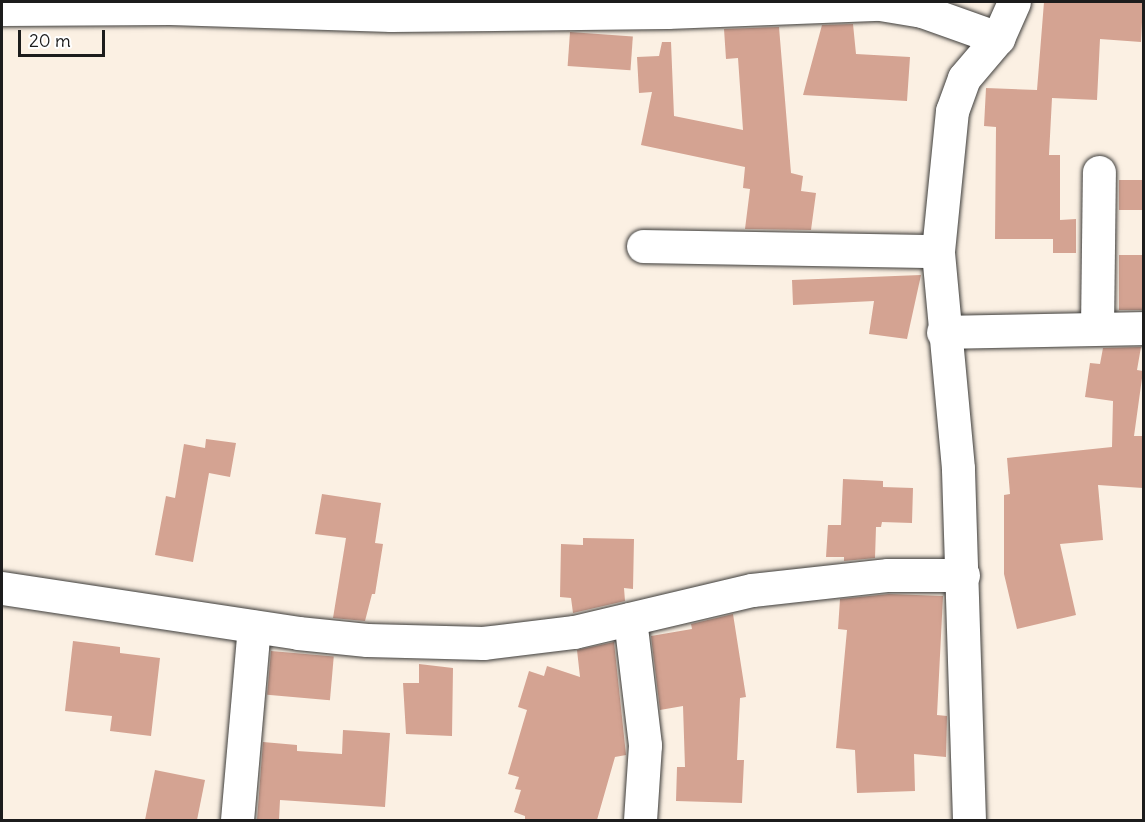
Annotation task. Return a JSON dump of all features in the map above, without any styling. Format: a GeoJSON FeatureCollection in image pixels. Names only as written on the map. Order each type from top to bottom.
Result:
{"type":"FeatureCollection","features":[{"type":"Feature","properties":{"kind":"street"},"geometry":{"type":"LineString","coordinates":[[969,820],[958,468],[943,332],[938,251],[952,111],[964,78],[998,38],[1014,2]]}},
{"type":"Feature","properties":{"kind":"street"},"geometry":{"type":"LineString","coordinates":[[2,9],[170,8],[415,15],[667,12],[880,4],[922,11],[998,38]]}},
{"type":"Feature","properties":{"kind":"street"},"geometry":{"type":"LineString","coordinates":[[1097,328],[1099,172]]}},
{"type":"Feature","properties":{"kind":"street"},"geometry":{"type":"LineString","coordinates":[[643,246],[938,251]]}},
{"type":"Feature","properties":{"kind":"street"},"geometry":{"type":"LineString","coordinates":[[943,332],[1143,328]]}},
{"type":"Feature","properties":{"kind":"street"},"geometry":{"type":"LineString","coordinates":[[2,588],[254,627],[367,640],[483,644],[574,632],[753,590],[888,575],[963,575]]}},
{"type":"Feature","properties":{"kind":"street"},"geometry":{"type":"LineString","coordinates":[[630,619],[645,745],[640,820]]}},
{"type":"Feature","properties":{"kind":"street"},"geometry":{"type":"LineString","coordinates":[[237,820],[254,627]]}},
{"type":"Feature","properties":{"kind":"building"},"geometry":{"type":"Polygon","coordinates":[[[1044,2],[1143,2],[1141,42],[1100,39],[1097,100],[1052,98],[1049,155],[1060,155],[1060,220],[1076,219],[1076,253],[1053,253],[1053,239],[995,239],[996,127],[984,126],[986,88],[1037,90],[1044,2]]]}},
{"type":"Feature","properties":{"kind":"building"},"geometry":{"type":"Polygon","coordinates":[[[853,24],[856,54],[910,57],[907,101],[803,95],[822,25],[853,24]]]}},
{"type":"Feature","properties":{"kind":"building"},"geometry":{"type":"Polygon","coordinates":[[[779,27],[791,173],[803,176],[801,191],[816,193],[811,230],[745,229],[750,189],[743,188],[745,167],[641,145],[652,92],[639,93],[637,57],[659,56],[662,42],[671,42],[674,116],[743,130],[738,58],[726,59],[724,29],[779,27]]]}},
{"type":"Feature","properties":{"kind":"building"},"geometry":{"type":"Polygon","coordinates":[[[570,32],[633,36],[630,70],[568,66],[570,32]]]}},
{"type":"Feature","properties":{"kind":"building"},"geometry":{"type":"Polygon","coordinates":[[[1119,180],[1143,180],[1143,210],[1119,210],[1119,180]]]}},
{"type":"Feature","properties":{"kind":"building"},"geometry":{"type":"Polygon","coordinates":[[[1119,255],[1143,255],[1143,310],[1119,310],[1119,255]]]}},
{"type":"Feature","properties":{"kind":"building"},"geometry":{"type":"Polygon","coordinates":[[[921,275],[907,339],[869,334],[874,301],[793,305],[792,280],[921,275]]]}},
{"type":"Feature","properties":{"kind":"building"},"geometry":{"type":"Polygon","coordinates":[[[1141,347],[1137,370],[1143,371],[1134,436],[1143,436],[1143,488],[1098,485],[1103,540],[1060,544],[1076,615],[1017,629],[1004,574],[1004,495],[1010,494],[1007,458],[1112,447],[1113,401],[1085,397],[1090,363],[1100,364],[1103,348],[1141,347]]]}},
{"type":"Feature","properties":{"kind":"building"},"geometry":{"type":"Polygon","coordinates":[[[206,439],[236,443],[230,477],[209,473],[193,562],[155,555],[166,496],[175,498],[184,444],[205,448],[206,439]]]}},
{"type":"Feature","properties":{"kind":"building"},"geometry":{"type":"Polygon","coordinates":[[[843,479],[883,481],[883,487],[913,488],[912,523],[882,522],[881,527],[876,527],[875,558],[844,561],[844,557],[826,557],[828,525],[841,525],[843,479]]]}},
{"type":"Feature","properties":{"kind":"building"},"geometry":{"type":"Polygon","coordinates":[[[322,494],[381,503],[375,543],[383,544],[375,594],[372,594],[365,621],[333,618],[346,538],[315,534],[322,494]]]}},
{"type":"Feature","properties":{"kind":"building"},"geometry":{"type":"Polygon","coordinates":[[[583,538],[634,539],[633,589],[624,588],[625,601],[573,613],[571,598],[560,597],[561,544],[583,545],[583,538]]]}},
{"type":"Feature","properties":{"kind":"building"},"geometry":{"type":"Polygon","coordinates":[[[889,594],[943,596],[937,715],[947,716],[946,757],[914,754],[915,791],[857,793],[855,750],[836,748],[847,630],[838,629],[840,599],[889,594]]]}},
{"type":"Feature","properties":{"kind":"building"},"geometry":{"type":"Polygon","coordinates":[[[733,614],[746,697],[740,698],[737,760],[744,760],[742,803],[676,801],[677,767],[685,767],[683,706],[660,710],[651,636],[692,629],[691,624],[733,614]]]}},
{"type":"Feature","properties":{"kind":"building"},"geometry":{"type":"Polygon","coordinates":[[[73,641],[120,647],[120,653],[160,658],[151,736],[110,731],[112,716],[65,711],[73,641]]]}},
{"type":"Feature","properties":{"kind":"building"},"geometry":{"type":"Polygon","coordinates":[[[614,642],[626,755],[615,757],[597,820],[525,820],[525,816],[514,812],[521,790],[515,789],[519,777],[508,774],[527,710],[518,707],[529,671],[544,676],[547,666],[580,677],[577,650],[614,642]]]}},
{"type":"Feature","properties":{"kind":"building"},"geometry":{"type":"Polygon","coordinates":[[[271,651],[334,656],[330,700],[267,695],[271,651]]]}},
{"type":"Feature","properties":{"kind":"building"},"geometry":{"type":"Polygon","coordinates":[[[419,664],[453,668],[452,736],[406,734],[403,683],[419,683],[419,664]]]}},
{"type":"Feature","properties":{"kind":"building"},"geometry":{"type":"Polygon","coordinates":[[[343,730],[390,733],[385,807],[280,800],[279,820],[257,820],[263,742],[297,745],[297,751],[342,754],[343,730]]]}},
{"type":"Feature","properties":{"kind":"building"},"geometry":{"type":"Polygon","coordinates":[[[155,770],[205,780],[197,820],[145,820],[155,770]]]}}]}
